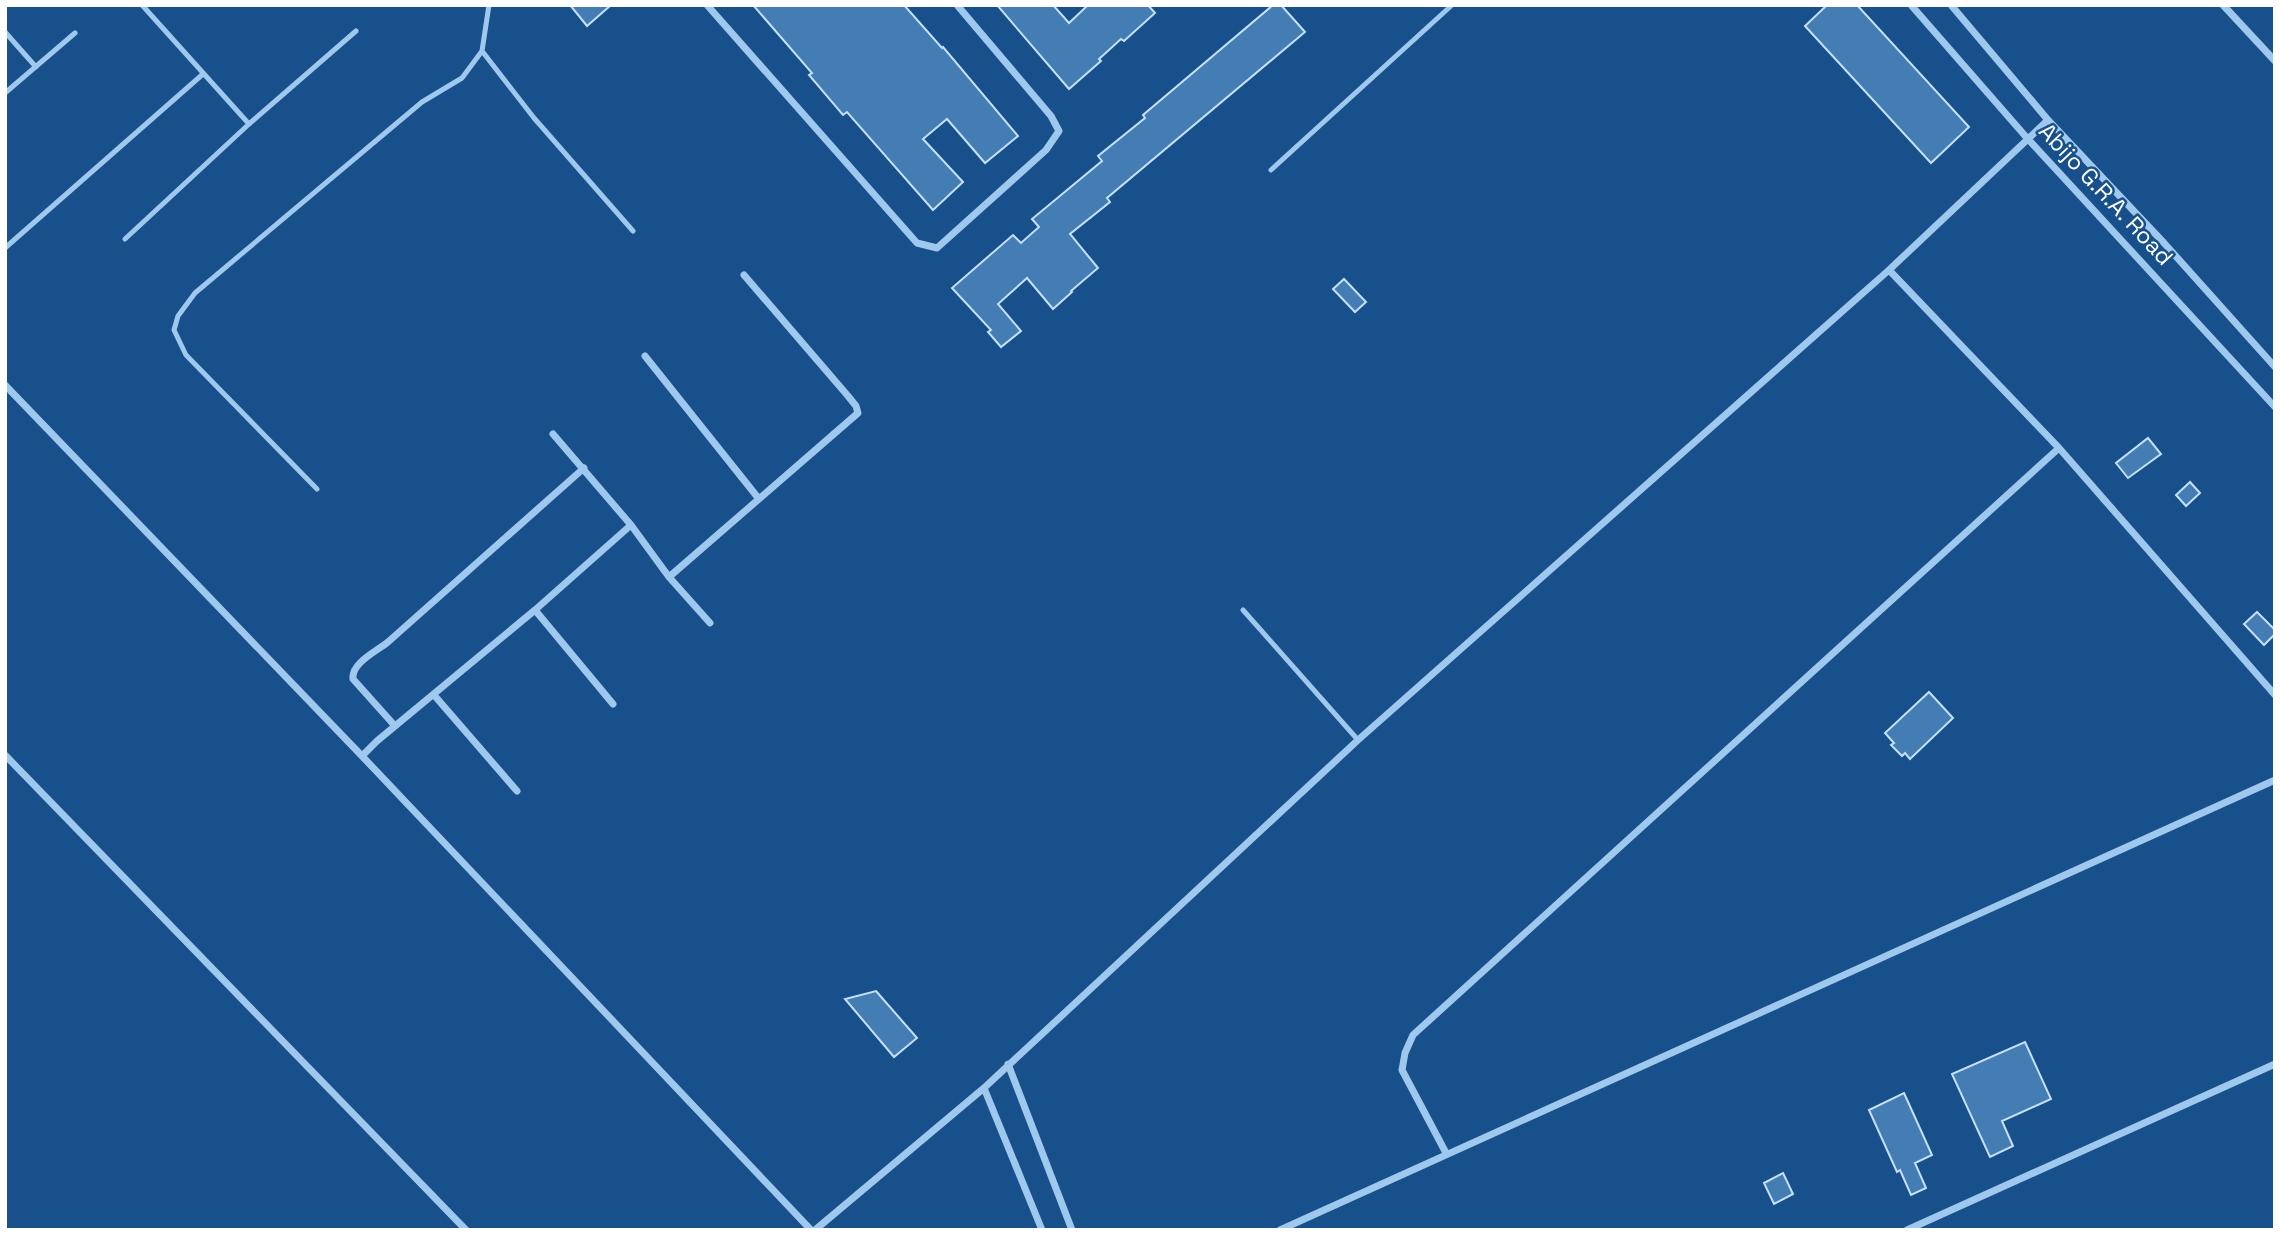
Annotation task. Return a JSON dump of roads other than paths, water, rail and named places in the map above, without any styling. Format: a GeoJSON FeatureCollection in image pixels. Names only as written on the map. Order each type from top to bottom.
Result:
{"type":"FeatureCollection","features":[{"type":"Feature","properties":{"kind":"street"},"geometry":{"type":"LineString","coordinates":[[707,5],[917,243],[937,248],[1046,149],[1059,131],[1051,116],[957,5]]}},
{"type":"Feature","properties":{"kind":"street","name":"Abijo G.R.A. Road"},"geometry":{"type":"LineString","coordinates":[[1911,5],[2027,138],[2275,407]]}},
{"type":"Feature","properties":{"kind":"street","name":"Abijo G.R.A. Road"},"geometry":{"type":"LineString","coordinates":[[1951,5],[2048,120],[2164,243],[2275,367]]}},
{"type":"Feature","properties":{"kind":"street"},"geometry":{"type":"LineString","coordinates":[[2223,5],[2275,61]]}},
{"type":"Feature","properties":{"kind":"street"},"geometry":{"type":"LineString","coordinates":[[5,385],[813,1230],[984,1088],[1358,740],[1889,270],[2048,120]]}},
{"type":"Feature","properties":{"kind":"street"},"geometry":{"type":"LineString","coordinates":[[1889,270],[2059,448],[2275,695]]}},
{"type":"Feature","properties":{"kind":"street"},"geometry":{"type":"LineString","coordinates":[[669,577],[858,413],[848,396],[744,275]]}},
{"type":"Feature","properties":{"kind":"street"},"geometry":{"type":"LineString","coordinates":[[645,356],[759,499]]}},
{"type":"Feature","properties":{"kind":"street"},"geometry":{"type":"LineString","coordinates":[[553,434],[631,525],[669,577],[710,623]]}},
{"type":"Feature","properties":{"kind":"street"},"geometry":{"type":"LineString","coordinates":[[1446,1153],[1402,1070],[1405,1053],[1413,1035],[2059,448]]}},
{"type":"Feature","properties":{"kind":"street"},"geometry":{"type":"LineString","coordinates":[[396,726],[353,679],[352,673],[356,667],[388,642],[584,468]]}},
{"type":"Feature","properties":{"kind":"street"},"geometry":{"type":"LineString","coordinates":[[362,756],[631,525]]}},
{"type":"Feature","properties":{"kind":"street"},"geometry":{"type":"LineString","coordinates":[[535,610],[613,704]]}},
{"type":"Feature","properties":{"kind":"street"},"geometry":{"type":"LineString","coordinates":[[434,695],[517,791]]}},
{"type":"Feature","properties":{"kind":"street"},"geometry":{"type":"LineString","coordinates":[[5,755],[466,1230]]}},
{"type":"Feature","properties":{"kind":"street"},"geometry":{"type":"LineString","coordinates":[[1280,1230],[2275,780]]}},
{"type":"Feature","properties":{"kind":"street"},"geometry":{"type":"LineString","coordinates":[[1008,1064],[1072,1230]]}},
{"type":"Feature","properties":{"kind":"street"},"geometry":{"type":"LineString","coordinates":[[1907,1230],[2275,1064]]}},
{"type":"Feature","properties":{"kind":"street"},"geometry":{"type":"LineString","coordinates":[[984,1088],[1042,1230]]}},
{"type":"Feature","properties":{"kind":"lane"},"geometry":{"type":"LineString","coordinates":[[142,5],[249,124]]}},
{"type":"Feature","properties":{"kind":"lane"},"geometry":{"type":"LineString","coordinates":[[317,489],[186,355],[174,330],[178,316],[195,293],[422,102],[462,78],[482,51],[489,5]]}},
{"type":"Feature","properties":{"kind":"lane"},"geometry":{"type":"LineString","coordinates":[[1271,170],[1452,5]]}},
{"type":"Feature","properties":{"kind":"lane"},"geometry":{"type":"LineString","coordinates":[[125,239],[249,124],[356,31]]}},
{"type":"Feature","properties":{"kind":"lane"},"geometry":{"type":"LineString","coordinates":[[5,32],[36,66]]}},
{"type":"Feature","properties":{"kind":"lane"},"geometry":{"type":"LineString","coordinates":[[5,93],[75,33]]}},
{"type":"Feature","properties":{"kind":"lane"},"geometry":{"type":"LineString","coordinates":[[482,51],[534,118],[633,231]]}},
{"type":"Feature","properties":{"kind":"lane"},"geometry":{"type":"LineString","coordinates":[[5,248],[203,74]]}},
{"type":"Feature","properties":{"kind":"lane"},"geometry":{"type":"LineString","coordinates":[[1243,610],[1358,740]]}}]}
